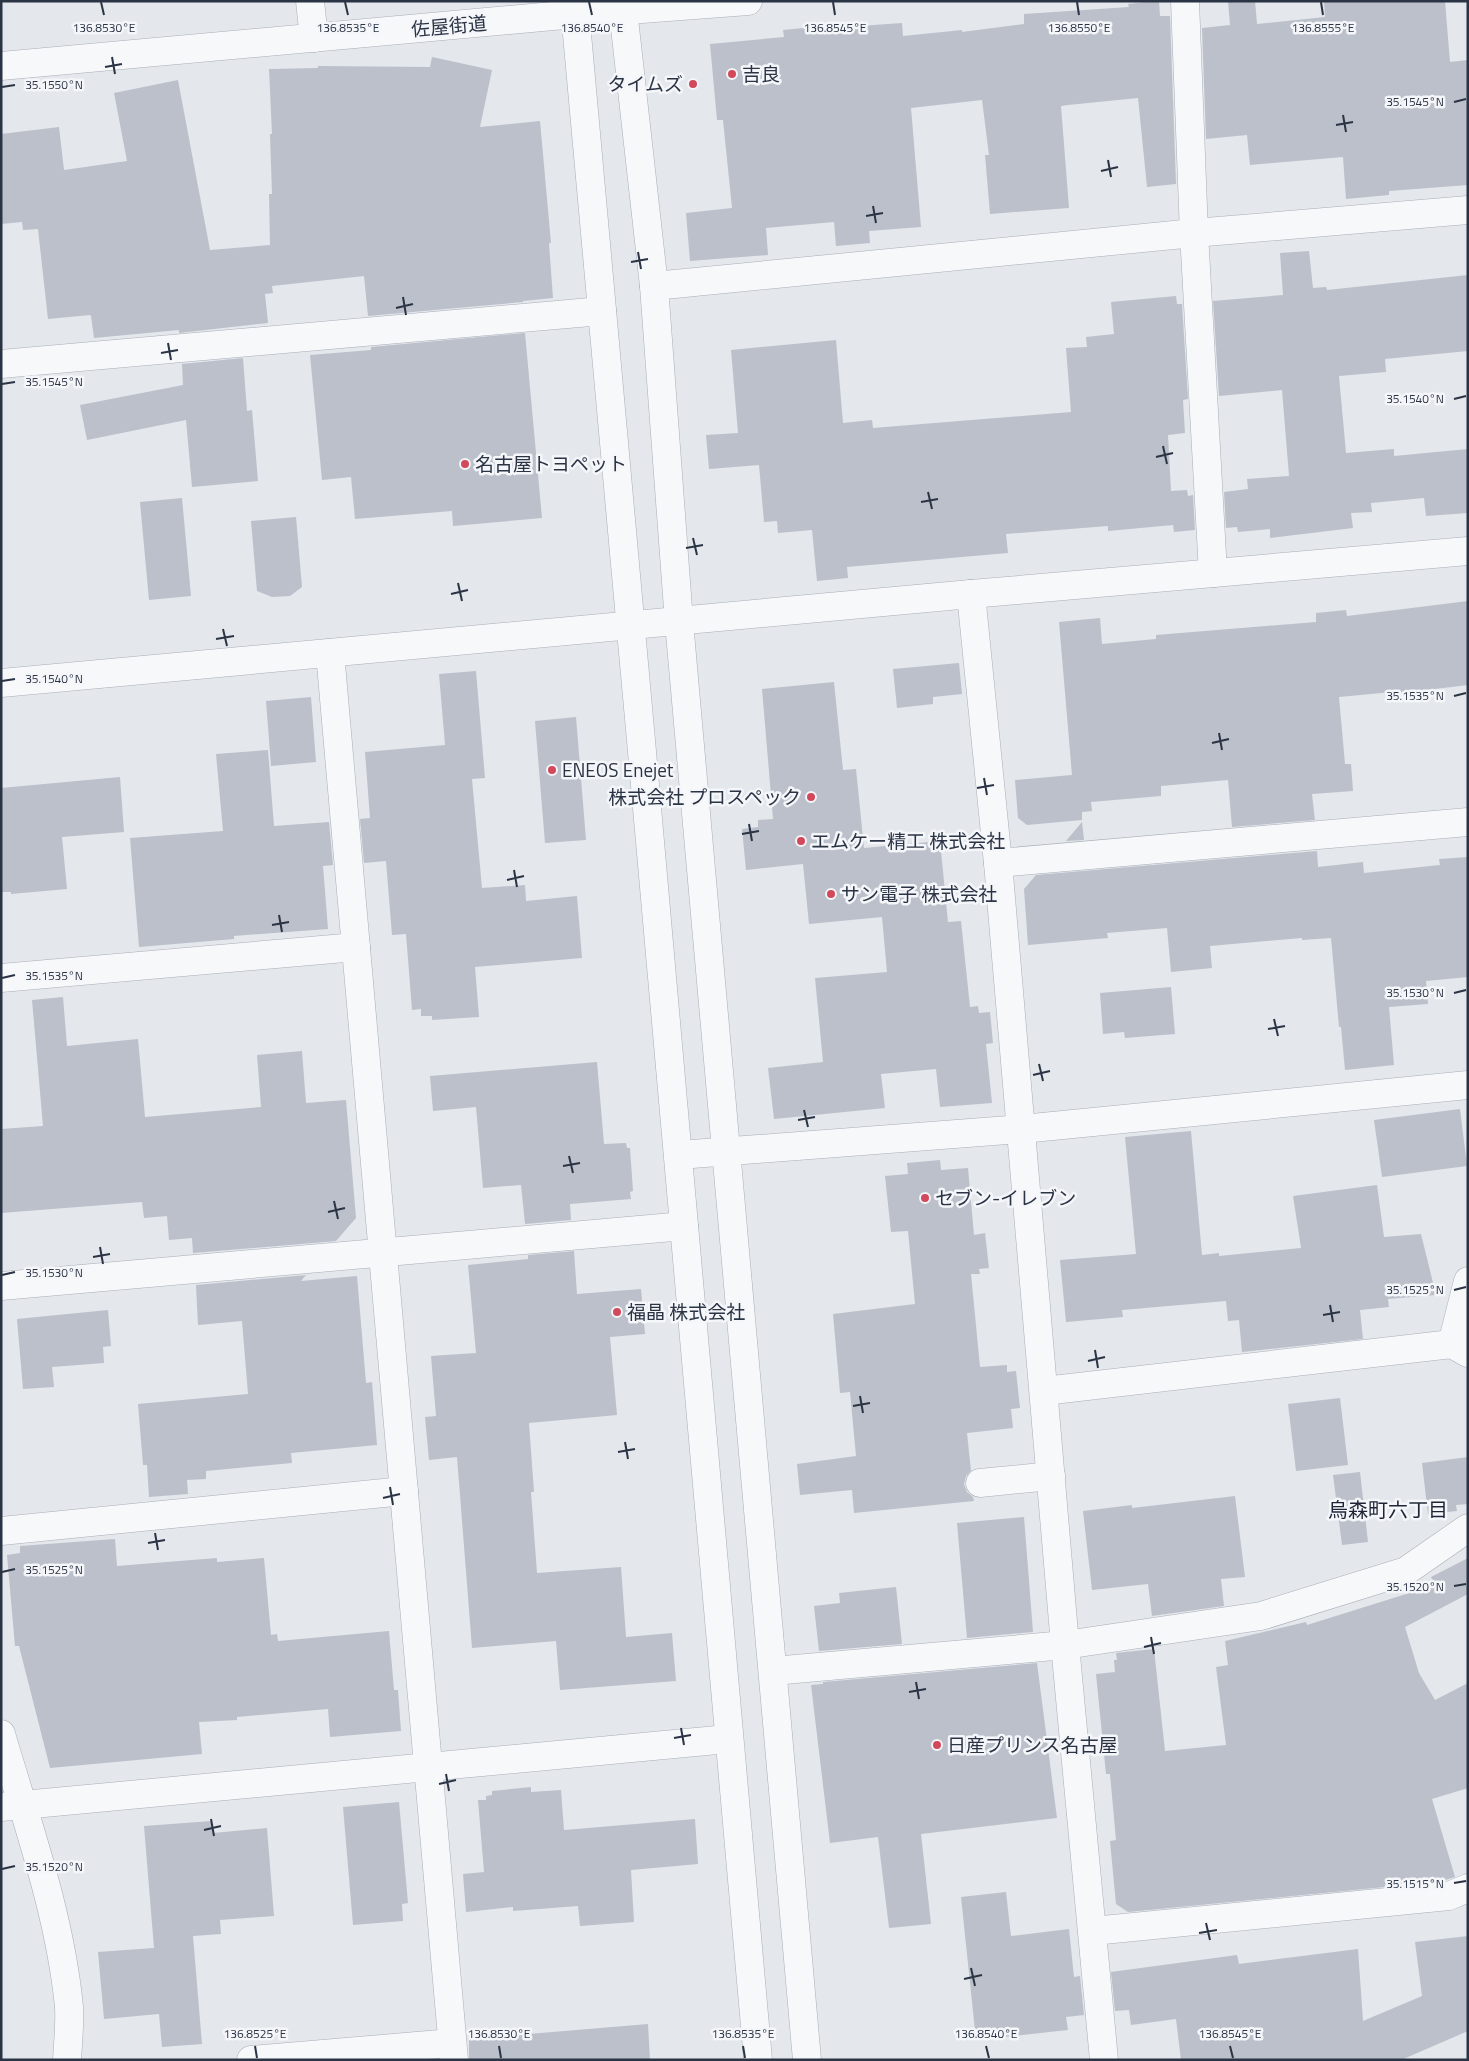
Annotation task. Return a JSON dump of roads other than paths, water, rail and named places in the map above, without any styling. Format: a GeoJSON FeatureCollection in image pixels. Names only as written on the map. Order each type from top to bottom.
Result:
{"type":"FeatureCollection","features":[{"type":"Feature","properties":{"kind":"street"},"geometry":{"type":"LineString","coordinates":[[310,1],[314,38]]}},
{"type":"Feature","properties":{"kind":"street","name":"佐屋街道"},"geometry":{"type":"LineString","coordinates":[[1,66],[314,38],[575,8],[748,1]]}},
{"type":"Feature","properties":{"kind":"street"},"geometry":{"type":"LineString","coordinates":[[1185,1],[1194,233],[1213,573]]}},
{"type":"Feature","properties":{"kind":"street"},"geometry":{"type":"LineString","coordinates":[[622,6],[654,286],[679,622],[807,2060]]}},
{"type":"Feature","properties":{"kind":"street"},"geometry":{"type":"LineString","coordinates":[[575,8],[679,1155],[728,1739],[758,2060]]}},
{"type":"Feature","properties":{"kind":"street"},"geometry":{"type":"LineString","coordinates":[[654,286],[1194,233],[1468,210]]}},
{"type":"Feature","properties":{"kind":"street"},"geometry":{"type":"LineString","coordinates":[[1,364],[602,311]]}},
{"type":"Feature","properties":{"kind":"street"},"geometry":{"type":"LineString","coordinates":[[1,683],[630,627],[971,594],[1468,551]]}},
{"type":"Feature","properties":{"kind":"street"},"geometry":{"type":"LineString","coordinates":[[971,594],[998,863],[1065,1645],[1104,2060]]}},
{"type":"Feature","properties":{"kind":"street"},"geometry":{"type":"LineString","coordinates":[[251,2060],[453,2051],[330,653]]}},
{"type":"Feature","properties":{"kind":"street"},"geometry":{"type":"LineString","coordinates":[[998,863],[1468,822]]}},
{"type":"Feature","properties":{"kind":"street"},"geometry":{"type":"LineString","coordinates":[[1,978],[356,947]]}},
{"type":"Feature","properties":{"kind":"street"},"geometry":{"type":"LineString","coordinates":[[679,1155],[1022,1129],[1468,1085]]}},
{"type":"Feature","properties":{"kind":"street"},"geometry":{"type":"LineString","coordinates":[[1,1286],[684,1226]]}},
{"type":"Feature","properties":{"kind":"street"},"geometry":{"type":"LineString","coordinates":[[1044,1391],[1460,1348],[1468,1281]]}},
{"type":"Feature","properties":{"kind":"street"},"geometry":{"type":"LineString","coordinates":[[980,1483],[1051,1476]]}},
{"type":"Feature","properties":{"kind":"street"},"geometry":{"type":"LineString","coordinates":[[1,1531],[404,1491]]}},
{"type":"Feature","properties":{"kind":"street"},"geometry":{"type":"LineString","coordinates":[[773,1671],[1065,1645],[1261,1616],[1406,1571],[1468,1528]]}},
{"type":"Feature","properties":{"kind":"street"},"geometry":{"type":"LineString","coordinates":[[1,1734],[12,1806],[36,1850],[60,1948],[69,2008],[67,2060]]}},
{"type":"Feature","properties":{"kind":"street"},"geometry":{"type":"LineString","coordinates":[[12,1806],[728,1739]]}},
{"type":"Feature","properties":{"kind":"street"},"geometry":{"type":"LineString","coordinates":[[1093,1931],[1449,1896],[1468,1888]]}},
{"type":"Feature","properties":{"kind":"place","name":"吉良"},"geometry":{"type":"Point","coordinates":[732,74]}},
{"type":"Feature","properties":{"kind":"place","name":"タイムズ"},"geometry":{"type":"Point","coordinates":[693,84]}},
{"type":"Feature","properties":{"kind":"place","name":"名古屋トヨペット"},"geometry":{"type":"Point","coordinates":[465,464]}},
{"type":"Feature","properties":{"kind":"place","name":"ENEOS Enejet"},"geometry":{"type":"Point","coordinates":[552,770]}},
{"type":"Feature","properties":{"kind":"place","name":"株式会社 プロスペック"},"geometry":{"type":"Point","coordinates":[811,797]}},
{"type":"Feature","properties":{"kind":"place","name":"エムケー精工 株式会社"},"geometry":{"type":"Point","coordinates":[801,841]}},
{"type":"Feature","properties":{"kind":"place","name":"サン電子 株式会社"},"geometry":{"type":"Point","coordinates":[831,894]}},
{"type":"Feature","properties":{"kind":"place","name":"セブン-イレブン"},"geometry":{"type":"Point","coordinates":[925,1198]}},
{"type":"Feature","properties":{"kind":"place","name":"福晶 株式会社"},"geometry":{"type":"Point","coordinates":[617,1312]}},
{"type":"Feature","properties":{"kind":"place","name":"日産プリンス名古屋"},"geometry":{"type":"Point","coordinates":[937,1745]}},
{"type":"Feature","properties":{"kind":"district","name":"烏森町六丁目"},"geometry":{"type":"Point","coordinates":[1388,1510]}}]}
